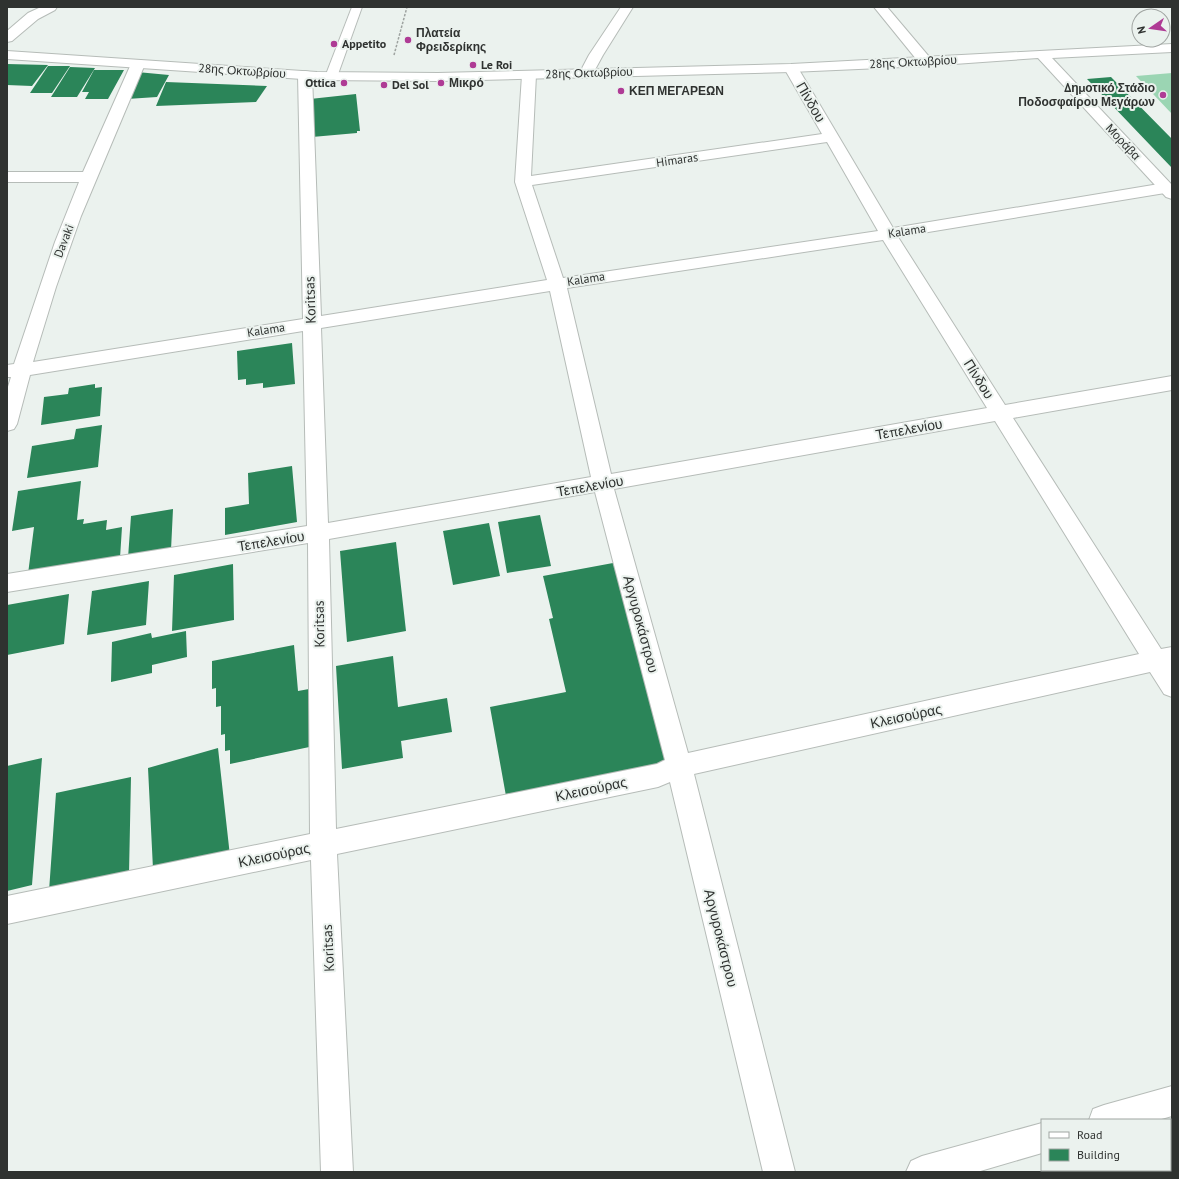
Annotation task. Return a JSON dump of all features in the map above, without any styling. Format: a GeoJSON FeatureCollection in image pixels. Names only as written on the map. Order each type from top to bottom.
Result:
{"type":"FeatureCollection","features":[{"type":"Feature","properties":{"kind":"street"},"geometry":{"type":"LineString","coordinates":[[7,38],[33,16],[51,7]]}},
{"type":"Feature","properties":{"kind":"street"},"geometry":{"type":"LineString","coordinates":[[586,74],[627,7]]}},
{"type":"Feature","properties":{"kind":"street"},"geometry":{"type":"LineString","coordinates":[[880,7],[926,62]]}},
{"type":"Feature","properties":{"kind":"street","name":"28ης Οκτωβρίου"},"geometry":{"type":"LineString","coordinates":[[7,55],[331,77],[387,77],[586,74],[791,68],[1172,48]]}},
{"type":"Feature","properties":{"kind":"street","name":"Μοράβα"},"geometry":{"type":"LineString","coordinates":[[1041,54],[1169,191]]}},
{"type":"Feature","properties":{"kind":"street","name":"Davaki"},"geometry":{"type":"LineString","coordinates":[[7,424],[14,370],[88,177],[138,64]]}},
{"type":"Feature","properties":{"kind":"street","name":"Πίνδου"},"geometry":{"type":"LineString","coordinates":[[791,68],[888,234],[1000,412],[1164,659],[1172,686]]}},
{"type":"Feature","properties":{"kind":"street","name":"Koritsas"},"geometry":{"type":"LineString","coordinates":[[305,75],[318,533],[323,844],[337,1172]]}},
{"type":"Feature","properties":{"kind":"street","name":"Αργυροκάστρου"},"geometry":{"type":"LineString","coordinates":[[529,75],[523,182],[557,284],[603,484],[679,766],[779,1172]]}},
{"type":"Feature","properties":{"kind":"street","name":"Himaras"},"geometry":{"type":"LineString","coordinates":[[523,182],[831,137]]}},
{"type":"Feature","properties":{"kind":"street"},"geometry":{"type":"LineString","coordinates":[[7,177],[88,177]]}},
{"type":"Feature","properties":{"kind":"street","name":"Kalama"},"geometry":{"type":"LineString","coordinates":[[14,370],[557,284],[1169,191]]}},
{"type":"Feature","properties":{"kind":"street","name":"Τεπελενίου"},"geometry":{"type":"LineString","coordinates":[[7,583],[318,533],[603,484],[1172,382]]}},
{"type":"Feature","properties":{"kind":"street","name":"Κλεισούρας"},"geometry":{"type":"LineString","coordinates":[[7,910],[658,775],[679,766],[1164,659]]}},
{"type":"Feature","properties":{"kind":"street"},"geometry":{"type":"LineString","coordinates":[[1108,1119],[1172,1101]]}},
{"type":"Feature","properties":{"kind":"street"},"geometry":{"type":"LineString","coordinates":[[922,1172],[1041,1138]]}},
{"type":"Feature","properties":{"kind":"lane"},"geometry":{"type":"LineString","coordinates":[[331,77],[357,7]]}},
{"type":"Feature","properties":{"kind":"path"},"geometry":{"type":"LineString","coordinates":[[387,77],[407,7]]}},
{"type":"Feature","properties":{"kind":"green space","name":"Δημοτικό Στάδιο Ποδοσφαίρου Μεγάρων"},"geometry":{"type":"Polygon","coordinates":[[[1172,73],[1172,114],[1136,76],[1172,73]]]}},
{"type":"Feature","properties":{"kind":"building"},"geometry":{"type":"Polygon","coordinates":[[[7,64],[48,65],[32,86],[7,85],[7,64]]]}},
{"type":"Feature","properties":{"kind":"building"},"geometry":{"type":"Polygon","coordinates":[[[48,66],[70,66],[52,93],[30,93],[48,66]]]}},
{"type":"Feature","properties":{"kind":"building"},"geometry":{"type":"Polygon","coordinates":[[[70,67],[95,68],[77,97],[51,97],[70,67]]]}},
{"type":"Feature","properties":{"kind":"building"},"geometry":{"type":"Polygon","coordinates":[[[94,70],[124,70],[108,99],[85,99],[89,92],[82,92],[94,70]]]}},
{"type":"Feature","properties":{"kind":"building"},"geometry":{"type":"Polygon","coordinates":[[[137,72],[169,75],[157,97],[127,99],[137,72]]]}},
{"type":"Feature","properties":{"kind":"building"},"geometry":{"type":"Polygon","coordinates":[[[1111,77],[1172,139],[1172,168],[1087,79],[1111,77]]]}},
{"type":"Feature","properties":{"kind":"building"},"geometry":{"type":"Polygon","coordinates":[[[166,82],[267,86],[256,102],[156,106],[166,82]]]}},
{"type":"Feature","properties":{"kind":"building"},"geometry":{"type":"Polygon","coordinates":[[[356,94],[360,131],[357,131],[357,133],[312,137],[310,99],[356,94]]]}},
{"type":"Feature","properties":{"kind":"building"},"geometry":{"type":"Polygon","coordinates":[[[292,343],[295,384],[263,388],[263,383],[246,385],[246,379],[238,380],[237,351],[292,343]]]}},
{"type":"Feature","properties":{"kind":"building"},"geometry":{"type":"Polygon","coordinates":[[[95,384],[95,388],[102,387],[100,416],[41,425],[44,397],[68,394],[69,388],[95,384]]]}},
{"type":"Feature","properties":{"kind":"building"},"geometry":{"type":"Polygon","coordinates":[[[102,425],[98,467],[27,478],[32,446],[74,439],[76,429],[102,425]]]}},
{"type":"Feature","properties":{"kind":"building"},"geometry":{"type":"Polygon","coordinates":[[[292,466],[297,522],[225,535],[225,508],[249,504],[248,473],[292,466]]]}},
{"type":"Feature","properties":{"kind":"building"},"geometry":{"type":"Polygon","coordinates":[[[81,481],[77,520],[84,519],[83,524],[107,520],[106,530],[122,527],[120,558],[28,574],[34,527],[12,531],[18,491],[81,481]]]}},
{"type":"Feature","properties":{"kind":"building"},"geometry":{"type":"Polygon","coordinates":[[[173,509],[171,550],[128,558],[131,516],[173,509]]]}},
{"type":"Feature","properties":{"kind":"building"},"geometry":{"type":"Polygon","coordinates":[[[540,515],[551,566],[507,573],[498,522],[540,515]]]}},
{"type":"Feature","properties":{"kind":"building"},"geometry":{"type":"Polygon","coordinates":[[[489,523],[500,576],[453,585],[443,531],[489,523]]]}},
{"type":"Feature","properties":{"kind":"building"},"geometry":{"type":"Polygon","coordinates":[[[396,542],[406,631],[347,642],[340,551],[396,542]]]}},
{"type":"Feature","properties":{"kind":"building"},"geometry":{"type":"Polygon","coordinates":[[[613,563],[670,761],[506,796],[490,707],[566,692],[549,619],[553,618],[543,576],[613,563]]]}},
{"type":"Feature","properties":{"kind":"building"},"geometry":{"type":"Polygon","coordinates":[[[233,564],[234,620],[172,631],[174,575],[233,564]]]}},
{"type":"Feature","properties":{"kind":"building"},"geometry":{"type":"Polygon","coordinates":[[[149,581],[146,625],[87,635],[92,591],[149,581]]]}},
{"type":"Feature","properties":{"kind":"building"},"geometry":{"type":"Polygon","coordinates":[[[69,594],[64,644],[7,655],[7,605],[69,594]]]}},
{"type":"Feature","properties":{"kind":"building"},"geometry":{"type":"Polygon","coordinates":[[[186,631],[187,657],[152,665],[152,673],[111,682],[112,642],[151,633],[152,638],[186,631]]]}},
{"type":"Feature","properties":{"kind":"building"},"geometry":{"type":"Polygon","coordinates":[[[294,645],[298,691],[309,689],[314,746],[230,764],[230,750],[225,751],[225,734],[221,735],[221,706],[216,707],[216,688],[212,689],[212,661],[294,645]]]}},
{"type":"Feature","properties":{"kind":"building"},"geometry":{"type":"Polygon","coordinates":[[[393,656],[398,707],[447,698],[452,732],[401,741],[403,758],[342,769],[336,666],[393,656]]]}},
{"type":"Feature","properties":{"kind":"building"},"geometry":{"type":"Polygon","coordinates":[[[218,748],[230,856],[153,869],[148,768],[218,748]]]}},
{"type":"Feature","properties":{"kind":"building"},"geometry":{"type":"Polygon","coordinates":[[[42,758],[32,885],[7,891],[7,766],[42,758]]]}},
{"type":"Feature","properties":{"kind":"building"},"geometry":{"type":"Polygon","coordinates":[[[131,777],[129,873],[49,891],[56,793],[131,777]]]}},
{"type":"Feature","properties":{"kind":"place","name":"Πλατεία Φρειδερίκης"},"geometry":{"type":"Point","coordinates":[408,40]}},
{"type":"Feature","properties":{"kind":"place","name":"Appetito"},"geometry":{"type":"Point","coordinates":[334,44]}},
{"type":"Feature","properties":{"kind":"place","name":"Le Roi"},"geometry":{"type":"Point","coordinates":[473,65]}},
{"type":"Feature","properties":{"kind":"place","name":"Ottica"},"geometry":{"type":"Point","coordinates":[344,83]}},
{"type":"Feature","properties":{"kind":"place","name":"Μικρό"},"geometry":{"type":"Point","coordinates":[441,83]}},
{"type":"Feature","properties":{"kind":"place","name":"Del Sol"},"geometry":{"type":"Point","coordinates":[384,85]}},
{"type":"Feature","properties":{"kind":"place","name":"ΚΕΠ ΜΕΓΑΡΕΩΝ"},"geometry":{"type":"Point","coordinates":[621,91]}},
{"type":"Feature","properties":{"kind":"place","name":"Δημοτικό Στάδιο Ποδοσφαίρου Μεγάρων"},"geometry":{"type":"Point","coordinates":[1163,95]}}]}
